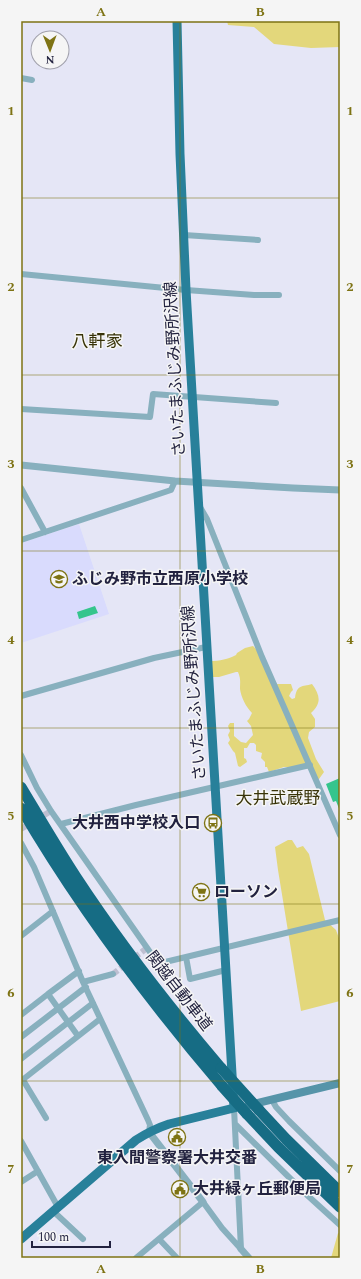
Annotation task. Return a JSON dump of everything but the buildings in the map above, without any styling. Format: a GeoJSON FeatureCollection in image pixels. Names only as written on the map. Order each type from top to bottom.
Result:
{"type":"FeatureCollection","features":[{"type":"Feature","properties":{"kind":"highway","name":"関越自動車道"},"geometry":{"type":"LineString","coordinates":[[21,787],[76,877],[109,925],[179,1017],[221,1068],[286,1140],[340,1192]]}},
{"type":"Feature","properties":{"kind":"highway","name":"関越自動車道"},"geometry":{"type":"LineString","coordinates":[[21,808],[100,932],[155,1005],[247,1114],[278,1147],[340,1207]]}},
{"type":"Feature","properties":{"kind":"main road","name":"さいたまふじみ野所沢線"},"geometry":{"type":"LineString","coordinates":[[177,21],[186,290],[197,504],[234,1108]]}},
{"type":"Feature","properties":{"kind":"main road"},"geometry":{"type":"LineString","coordinates":[[21,1239],[136,1140],[148,1132],[169,1124],[340,1083]]}},
{"type":"Feature","properties":{"kind":"street"},"geometry":{"type":"LineString","coordinates":[[21,78],[32,80]]}},
{"type":"Feature","properties":{"kind":"street"},"geometry":{"type":"LineString","coordinates":[[184,236],[258,240]]}},
{"type":"Feature","properties":{"kind":"street"},"geometry":{"type":"LineString","coordinates":[[21,274],[186,290],[254,295],[279,295]]}},
{"type":"Feature","properties":{"kind":"street"},"geometry":{"type":"LineString","coordinates":[[21,409],[150,418],[153,394],[276,403]]}},
{"type":"Feature","properties":{"kind":"street"},"geometry":{"type":"LineString","coordinates":[[21,465],[175,481],[340,490]]}},
{"type":"Feature","properties":{"kind":"street"},"geometry":{"type":"LineString","coordinates":[[21,540],[171,490],[175,481]]}},
{"type":"Feature","properties":{"kind":"street"},"geometry":{"type":"LineString","coordinates":[[21,488],[45,532]]}},
{"type":"Feature","properties":{"kind":"street"},"geometry":{"type":"LineString","coordinates":[[197,504],[207,519],[262,657],[340,834]]}},
{"type":"Feature","properties":{"kind":"street"},"geometry":{"type":"LineString","coordinates":[[21,696],[154,658],[206,647]]}},
{"type":"Feature","properties":{"kind":"street"},"geometry":{"type":"LineString","coordinates":[[21,755],[37,788],[157,962],[160,963],[340,920]]}},
{"type":"Feature","properties":{"kind":"street"},"geometry":{"type":"LineString","coordinates":[[61,824],[215,786],[310,765]]}},
{"type":"Feature","properties":{"kind":"street"},"geometry":{"type":"LineString","coordinates":[[21,843],[34,867],[100,1019],[148,1120],[150,1125],[148,1132],[204,1202],[222,1228],[249,1258]]}},
{"type":"Feature","properties":{"kind":"street"},"geometry":{"type":"LineString","coordinates":[[21,936],[53,911]]}},
{"type":"Feature","properties":{"kind":"street"},"geometry":{"type":"LineString","coordinates":[[186,957],[190,979],[226,970]]}},
{"type":"Feature","properties":{"kind":"street"},"geometry":{"type":"LineString","coordinates":[[21,1015],[79,971]]}},
{"type":"Feature","properties":{"kind":"street"},"geometry":{"type":"LineString","coordinates":[[21,1037],[85,984],[113,974]]}},
{"type":"Feature","properties":{"kind":"street"},"geometry":{"type":"LineString","coordinates":[[48,994],[78,1036]]}},
{"type":"Feature","properties":{"kind":"street"},"geometry":{"type":"LineString","coordinates":[[21,1059],[93,1003]]}},
{"type":"Feature","properties":{"kind":"street"},"geometry":{"type":"LineString","coordinates":[[46,1118],[22,1080],[100,1019]]}},
{"type":"Feature","properties":{"kind":"street"},"geometry":{"type":"LineString","coordinates":[[272,1100],[276,1107],[289,1121],[340,1171]]}},
{"type":"Feature","properties":{"kind":"street"},"geometry":{"type":"LineString","coordinates":[[234,1108],[242,1258]]}},
{"type":"Feature","properties":{"kind":"street"},"geometry":{"type":"LineString","coordinates":[[236,1125],[307,1195],[340,1225]]}},
{"type":"Feature","properties":{"kind":"street"},"geometry":{"type":"LineString","coordinates":[[21,1141],[38,1171],[55,1209],[83,1239]]}},
{"type":"Feature","properties":{"kind":"street"},"geometry":{"type":"LineString","coordinates":[[21,1182],[38,1171]]}},
{"type":"Feature","properties":{"kind":"street"},"geometry":{"type":"LineString","coordinates":[[136,1258],[204,1202]]}},
{"type":"Feature","properties":{"kind":"street"},"geometry":{"type":"LineString","coordinates":[[159,1239],[177,1258]]}},
{"type":"Feature","properties":{"kind":"shaded area"},"geometry":{"type":"Polygon","coordinates":[[[227,21],[340,21],[340,47],[311,48],[274,44],[254,27],[228,25],[227,21]]]}},
{"type":"Feature","properties":{"kind":"shaded area","name":"ふじみ野市立西原小学校"},"geometry":{"type":"Polygon","coordinates":[[[79,524],[109,614],[21,643],[21,543],[79,524]]]}},
{"type":"Feature","properties":{"kind":"shaded area"},"geometry":{"type":"Polygon","coordinates":[[[95,606],[98,613],[79,619],[77,612],[95,606]]]}},
{"type":"Feature","properties":{"kind":"shaded area"},"geometry":{"type":"Polygon","coordinates":[[[253,646],[277,684],[291,684],[293,690],[289,696],[292,699],[295,698],[297,690],[303,686],[312,684],[317,692],[319,699],[317,706],[311,713],[315,719],[315,727],[309,732],[308,738],[316,759],[324,772],[319,779],[313,778],[309,770],[304,765],[284,767],[269,772],[267,767],[265,767],[265,762],[261,758],[262,753],[256,751],[256,745],[254,743],[250,743],[247,748],[244,748],[244,758],[247,762],[240,767],[238,766],[235,753],[228,743],[230,740],[228,735],[230,731],[228,726],[230,723],[234,723],[234,736],[241,742],[246,743],[253,735],[251,726],[247,721],[252,713],[241,695],[238,672],[213,677],[210,661],[230,658],[245,648],[253,646]]]}},
{"type":"Feature","properties":{"kind":"shaded area"},"geometry":{"type":"Polygon","coordinates":[[[340,778],[340,811],[336,801],[333,802],[326,784],[340,778]]]}},
{"type":"Feature","properties":{"kind":"shaded area"},"geometry":{"type":"Polygon","coordinates":[[[288,840],[292,840],[297,848],[303,846],[309,854],[325,920],[336,930],[340,941],[340,1001],[301,1011],[275,847],[288,840]]]}},
{"type":"Feature","properties":{"kind":"shaded area"},"geometry":{"type":"Polygon","coordinates":[[[338,1233],[340,1234],[340,1258],[331,1258],[338,1233]]]}},
{"type":"Feature","properties":{"kind":"tunnel"},"geometry":{"type":"LineString","coordinates":[[21,829],[51,811]]}},
{"type":"Feature","properties":{"kind":"tunnel"},"geometry":{"type":"LineString","coordinates":[[113,974],[147,948]]}},
{"type":"Feature","properties":{"kind":"place","name":"ふじみ野市立西原小学校"},"geometry":{"type":"Point","coordinates":[59,579]}},
{"type":"Feature","properties":{"kind":"place","name":"大井西中学校入口"},"geometry":{"type":"Point","coordinates":[213,823]}},
{"type":"Feature","properties":{"kind":"place","name":"ローソン"},"geometry":{"type":"Point","coordinates":[201,892]}},
{"type":"Feature","properties":{"kind":"place","name":"東入間警察署大井交番"},"geometry":{"type":"Point","coordinates":[177,1137]}},
{"type":"Feature","properties":{"kind":"place","name":"大井緑ヶ丘郵便局"},"geometry":{"type":"Point","coordinates":[180,1189]}},
{"type":"Feature","properties":{"kind":"district","name":"八軒家"},"geometry":{"type":"Point","coordinates":[97,342]}},
{"type":"Feature","properties":{"kind":"district","name":"大井武蔵野"},"geometry":{"type":"Point","coordinates":[278,799]}}]}
